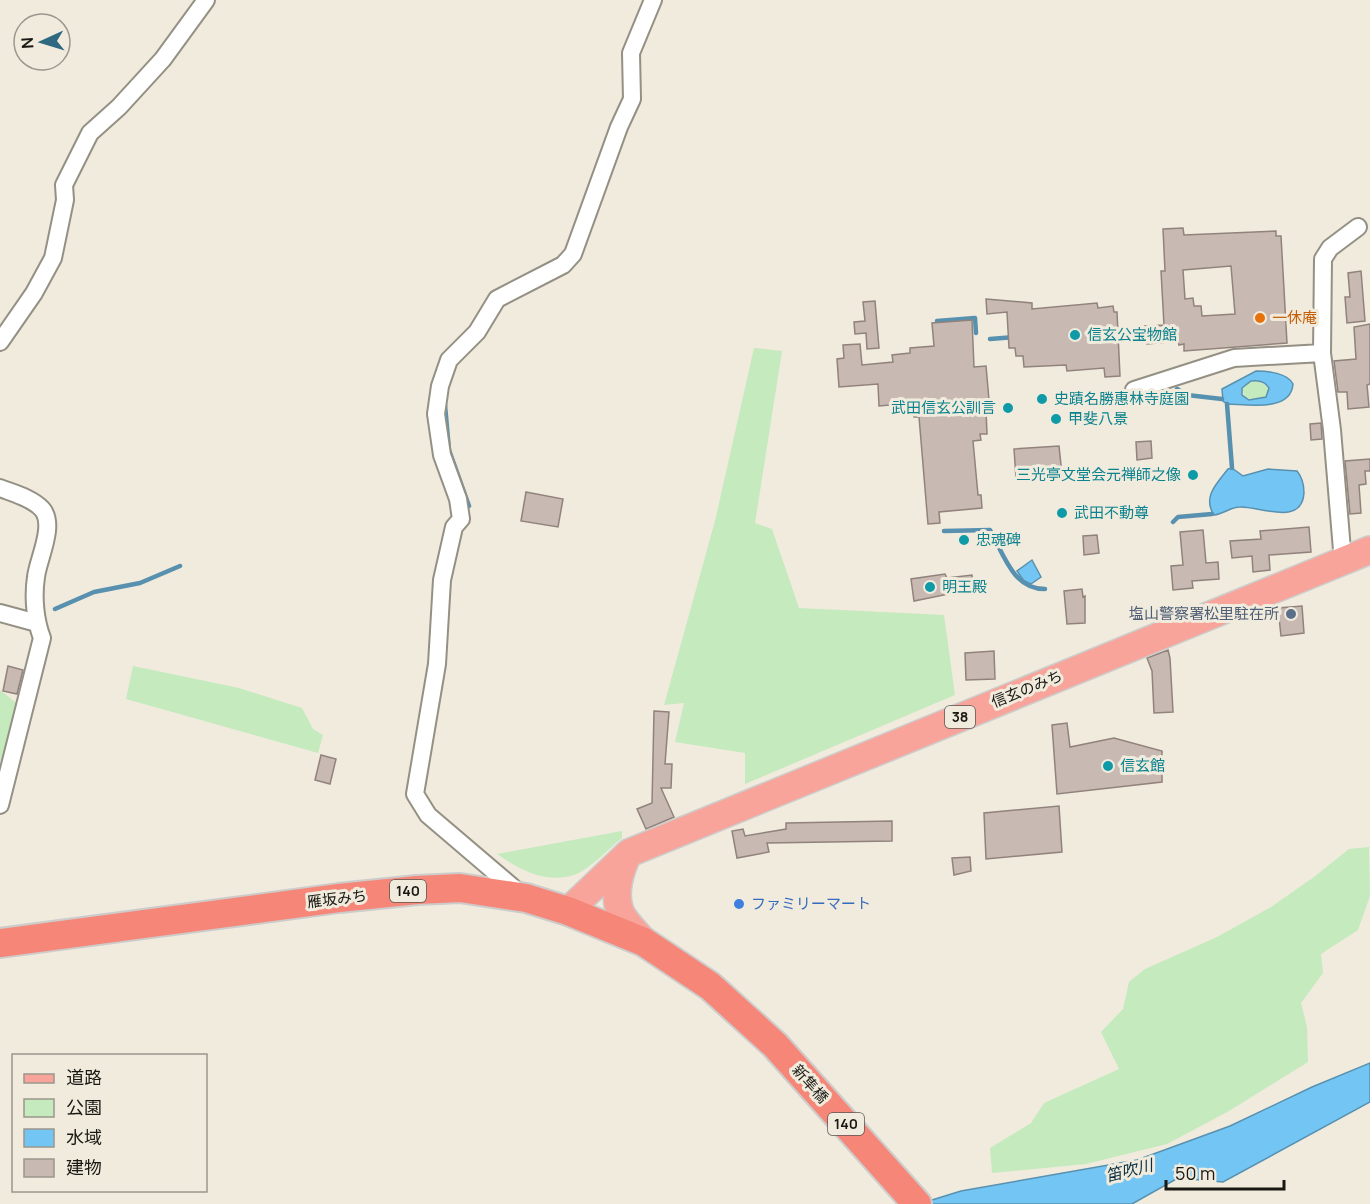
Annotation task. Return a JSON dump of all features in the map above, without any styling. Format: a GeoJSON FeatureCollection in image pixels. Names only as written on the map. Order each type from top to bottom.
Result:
{"type":"FeatureCollection","features":[{"type":"Feature","properties":{"kind":"highway","name":"雁坂みち"},"geometry":{"type":"LineString","coordinates":[[0,943],[339,898],[460,888],[526,898],[568,911],[644,942],[710,986],[775,1045]]}},
{"type":"Feature","properties":{"kind":"highway","name":"新隼橋"},"geometry":{"type":"LineString","coordinates":[[775,1045],[917,1204]]}},
{"type":"Feature","properties":{"kind":"main road","name":"信玄のみち"},"geometry":{"type":"LineString","coordinates":[[568,911],[629,853],[1370,550]]}},
{"type":"Feature","properties":{"kind":"main road"},"geometry":{"type":"LineString","coordinates":[[629,853],[621,868],[618,891],[620,911],[644,942]]}},
{"type":"Feature","properties":{"kind":"street"},"geometry":{"type":"LineString","coordinates":[[0,342],[34,293],[54,258],[65,200],[64,185],[90,133],[119,107],[163,58],[206,0]]}},
{"type":"Feature","properties":{"kind":"street"},"geometry":{"type":"LineString","coordinates":[[526,898],[428,815],[415,794],[437,664],[442,580],[454,527],[461,519],[458,499],[442,455],[436,414],[440,386],[449,360],[477,332],[497,299],[563,265],[573,254],[619,127],[632,99],[631,53],[653,0]]}},
{"type":"Feature","properties":{"kind":"street"},"geometry":{"type":"LineString","coordinates":[[1343,561],[1332,430],[1322,353],[1323,259],[1330,248],[1358,228]]}},
{"type":"Feature","properties":{"kind":"street"},"geometry":{"type":"LineString","coordinates":[[1134,390],[1234,358],[1322,353]]}},
{"type":"Feature","properties":{"kind":"street"},"geometry":{"type":"LineString","coordinates":[[0,488],[36,503],[44,511],[48,523],[35,578],[37,623],[42,638],[0,805]]}},
{"type":"Feature","properties":{"kind":"street"},"geometry":{"type":"LineString","coordinates":[[0,613],[37,623]]}},
{"type":"Feature","properties":{"kind":"green space"},"geometry":{"type":"Polygon","coordinates":[[[754,348],[782,351],[755,523],[772,529],[799,608],[944,615],[955,695],[745,784],[745,753],[675,742],[684,703],[664,705],[715,521],[754,348]]]}},
{"type":"Feature","properties":{"kind":"green space"},"geometry":{"type":"Polygon","coordinates":[[[1257,380],[1269,388],[1266,397],[1256,400],[1245,398],[1242,388],[1246,383],[1257,380]]]}},
{"type":"Feature","properties":{"kind":"green space"},"geometry":{"type":"Polygon","coordinates":[[[133,666],[239,688],[302,708],[313,729],[323,735],[318,753],[126,699],[133,666]]]}},
{"type":"Feature","properties":{"kind":"green space"},"geometry":{"type":"Polygon","coordinates":[[[0,690],[20,706],[0,762],[0,690]]]}},
{"type":"Feature","properties":{"kind":"green space"},"geometry":{"type":"Polygon","coordinates":[[[622,831],[622,838],[592,864],[574,875],[553,878],[533,874],[497,854],[622,831]]]}},
{"type":"Feature","properties":{"kind":"green space"},"geometry":{"type":"Polygon","coordinates":[[[1369,847],[1370,896],[1358,930],[1321,954],[1323,973],[1301,1003],[1307,1027],[1308,1062],[1229,1111],[1167,1144],[1086,1164],[992,1173],[990,1148],[1031,1123],[1044,1103],[1119,1069],[1101,1032],[1123,1009],[1129,982],[1145,969],[1217,937],[1271,907],[1349,849],[1369,847]]]}},
{"type":"Feature","properties":{"kind":"water"},"geometry":{"type":"Polygon","coordinates":[[[1256,371],[1282,375],[1293,384],[1290,393],[1284,399],[1266,405],[1227,404],[1223,401],[1222,389],[1256,371]],[[1251,381],[1242,388],[1242,395],[1249,400],[1266,397],[1269,388],[1261,382],[1251,381]]]}},
{"type":"Feature","properties":{"kind":"water"},"geometry":{"type":"Polygon","coordinates":[[[1232,468],[1243,476],[1268,469],[1297,471],[1304,487],[1301,503],[1296,509],[1288,512],[1240,507],[1214,515],[1210,502],[1212,490],[1228,469],[1232,468]]]}},
{"type":"Feature","properties":{"kind":"water"},"geometry":{"type":"Polygon","coordinates":[[[1032,560],[1041,577],[1031,584],[1024,581],[1017,571],[1032,560]]]}},
{"type":"Feature","properties":{"kind":"water","name":"笛吹川"},"geometry":{"type":"Polygon","coordinates":[[[1370,1063],[1370,1102],[1223,1182],[1178,1178],[1132,1204],[919,1204],[961,1191],[1137,1160],[1230,1126],[1312,1087],[1370,1063]]]}},
{"type":"Feature","properties":{"kind":"building"},"geometry":{"type":"Polygon","coordinates":[[[1183,228],[1184,235],[1276,231],[1276,236],[1281,236],[1287,343],[1184,351],[1184,344],[1179,345],[1178,341],[1147,344],[1145,326],[1164,325],[1161,271],[1165,271],[1163,229],[1183,228]],[[1231,266],[1183,270],[1185,299],[1193,298],[1194,306],[1201,306],[1202,316],[1235,314],[1231,266]]]}},
{"type":"Feature","properties":{"kind":"building"},"geometry":{"type":"Polygon","coordinates":[[[1361,271],[1365,321],[1347,323],[1345,297],[1350,297],[1348,273],[1361,271]]]}},
{"type":"Feature","properties":{"kind":"building"},"geometry":{"type":"Polygon","coordinates":[[[986,299],[1032,303],[1032,309],[1097,303],[1098,308],[1113,306],[1114,312],[1117,312],[1120,376],[1105,377],[1104,368],[1067,371],[1066,365],[1024,367],[1023,356],[1016,356],[1015,348],[1009,348],[1007,312],[987,314],[986,299]]]}},
{"type":"Feature","properties":{"kind":"building"},"geometry":{"type":"Polygon","coordinates":[[[875,301],[879,348],[867,349],[866,333],[855,334],[854,322],[865,321],[863,302],[875,301]]]}},
{"type":"Feature","properties":{"kind":"building"},"geometry":{"type":"Polygon","coordinates":[[[972,320],[974,367],[986,366],[990,411],[986,411],[987,434],[980,434],[981,440],[973,441],[978,495],[981,495],[982,508],[939,512],[940,523],[928,524],[919,417],[914,417],[913,403],[879,406],[878,384],[839,387],[837,359],[844,358],[843,345],[860,344],[862,365],[893,362],[892,355],[910,353],[910,348],[934,346],[932,323],[972,320]]]}},
{"type":"Feature","properties":{"kind":"building"},"geometry":{"type":"Polygon","coordinates":[[[1370,324],[1370,384],[1367,385],[1369,407],[1348,409],[1347,392],[1338,392],[1334,361],[1356,359],[1354,327],[1370,324]]]}},
{"type":"Feature","properties":{"kind":"building"},"geometry":{"type":"Polygon","coordinates":[[[1321,423],[1322,439],[1311,440],[1310,424],[1321,423]]]}},
{"type":"Feature","properties":{"kind":"building"},"geometry":{"type":"Polygon","coordinates":[[[1151,441],[1152,458],[1137,460],[1136,442],[1151,441]]]}},
{"type":"Feature","properties":{"kind":"building"},"geometry":{"type":"Polygon","coordinates":[[[1059,446],[1062,474],[1016,478],[1014,449],[1059,446]]]}},
{"type":"Feature","properties":{"kind":"building"},"geometry":{"type":"Polygon","coordinates":[[[1370,459],[1370,471],[1365,471],[1366,484],[1359,485],[1361,513],[1350,514],[1345,461],[1370,459]]]}},
{"type":"Feature","properties":{"kind":"building"},"geometry":{"type":"Polygon","coordinates":[[[526,492],[563,499],[558,527],[521,521],[526,492]]]}},
{"type":"Feature","properties":{"kind":"building"},"geometry":{"type":"Polygon","coordinates":[[[1309,527],[1311,552],[1269,555],[1270,570],[1253,572],[1252,556],[1232,558],[1230,541],[1261,539],[1260,531],[1309,527]]]}},
{"type":"Feature","properties":{"kind":"building"},"geometry":{"type":"Polygon","coordinates":[[[1203,530],[1206,563],[1218,562],[1219,579],[1192,581],[1193,588],[1173,590],[1171,566],[1183,565],[1180,532],[1203,530]]]}},
{"type":"Feature","properties":{"kind":"building"},"geometry":{"type":"Polygon","coordinates":[[[1097,535],[1099,553],[1084,555],[1083,536],[1097,535]]]}},
{"type":"Feature","properties":{"kind":"building","name":"明王殿"},"geometry":{"type":"Polygon","coordinates":[[[945,574],[947,578],[972,575],[973,586],[949,590],[949,594],[914,601],[911,579],[945,574]]]}},
{"type":"Feature","properties":{"kind":"building"},"geometry":{"type":"Polygon","coordinates":[[[1082,589],[1083,597],[1085,596],[1085,623],[1067,624],[1064,591],[1082,589]]]}},
{"type":"Feature","properties":{"kind":"building"},"geometry":{"type":"Polygon","coordinates":[[[1302,606],[1304,633],[1281,636],[1278,608],[1302,606]]]}},
{"type":"Feature","properties":{"kind":"building"},"geometry":{"type":"Polygon","coordinates":[[[1168,650],[1173,712],[1154,713],[1152,671],[1147,658],[1168,650]]]}},
{"type":"Feature","properties":{"kind":"building"},"geometry":{"type":"Polygon","coordinates":[[[994,651],[995,679],[966,680],[965,653],[994,651]]]}},
{"type":"Feature","properties":{"kind":"building"},"geometry":{"type":"Polygon","coordinates":[[[8,666],[23,670],[17,694],[3,691],[8,666]]]}},
{"type":"Feature","properties":{"kind":"building"},"geometry":{"type":"Polygon","coordinates":[[[654,711],[669,712],[665,764],[672,764],[671,788],[661,788],[674,817],[646,829],[637,809],[652,803],[654,711]]]}},
{"type":"Feature","properties":{"kind":"building","name":"信玄館"},"geometry":{"type":"Polygon","coordinates":[[[1067,723],[1070,747],[1114,738],[1162,751],[1162,782],[1057,794],[1052,725],[1067,723]]]}},
{"type":"Feature","properties":{"kind":"building"},"geometry":{"type":"Polygon","coordinates":[[[321,755],[336,759],[330,784],[315,780],[321,755]]]}},
{"type":"Feature","properties":{"kind":"building"},"geometry":{"type":"Polygon","coordinates":[[[1059,806],[1062,852],[986,859],[984,813],[1059,806]]]}},
{"type":"Feature","properties":{"kind":"building"},"geometry":{"type":"Polygon","coordinates":[[[892,821],[892,841],[767,843],[769,852],[737,858],[732,831],[743,829],[745,836],[786,829],[786,823],[892,821]]]}},
{"type":"Feature","properties":{"kind":"building"},"geometry":{"type":"Polygon","coordinates":[[[970,857],[971,871],[954,875],[952,858],[970,857]]]}},
{"type":"Feature","properties":{"kind":"waterway"},"geometry":{"type":"LineString","coordinates":[[937,321],[975,318],[976,333]]}},
{"type":"Feature","properties":{"kind":"waterway"},"geometry":{"type":"LineString","coordinates":[[990,339],[1015,337]]}},
{"type":"Feature","properties":{"kind":"waterway"},"geometry":{"type":"LineString","coordinates":[[1177,389],[1187,395],[1222,399]]}},
{"type":"Feature","properties":{"kind":"waterway"},"geometry":{"type":"LineString","coordinates":[[1227,404],[1232,468]]}},
{"type":"Feature","properties":{"kind":"waterway"},"geometry":{"type":"LineString","coordinates":[[445,405],[449,450],[469,506]]}},
{"type":"Feature","properties":{"kind":"waterway"},"geometry":{"type":"LineString","coordinates":[[1173,522],[1178,517],[1212,514]]}},
{"type":"Feature","properties":{"kind":"waterway"},"geometry":{"type":"LineString","coordinates":[[944,531],[990,530],[1005,560],[1017,577],[1034,587],[1045,589]]}},
{"type":"Feature","properties":{"kind":"waterway"},"geometry":{"type":"LineString","coordinates":[[55,609],[94,592],[140,583],[180,566]]}},
{"type":"Feature","properties":{"kind":"place","name":"一休庵"},"geometry":{"type":"Point","coordinates":[1260,318]}},
{"type":"Feature","properties":{"kind":"place","name":"信玄公宝物館"},"geometry":{"type":"Point","coordinates":[1075,335]}},
{"type":"Feature","properties":{"kind":"place","name":"史蹟名勝惠林寺庭園"},"geometry":{"type":"Point","coordinates":[1042,399]}},
{"type":"Feature","properties":{"kind":"place","name":"武田信玄公訓言"},"geometry":{"type":"Point","coordinates":[1008,408]}},
{"type":"Feature","properties":{"kind":"place","name":"甲斐八景"},"geometry":{"type":"Point","coordinates":[1056,419]}},
{"type":"Feature","properties":{"kind":"place","name":"三光亭文堂会元禅師之像"},"geometry":{"type":"Point","coordinates":[1193,475]}},
{"type":"Feature","properties":{"kind":"place","name":"武田不動尊"},"geometry":{"type":"Point","coordinates":[1062,513]}},
{"type":"Feature","properties":{"kind":"place","name":"忠魂碑"},"geometry":{"type":"Point","coordinates":[964,540]}},
{"type":"Feature","properties":{"kind":"place","name":"明王殿"},"geometry":{"type":"Point","coordinates":[930,587]}},
{"type":"Feature","properties":{"kind":"place","name":"塩山警察署松里駐在所"},"geometry":{"type":"Point","coordinates":[1291,614]}},
{"type":"Feature","properties":{"kind":"place","name":"信玄館"},"geometry":{"type":"Point","coordinates":[1108,766]}},
{"type":"Feature","properties":{"kind":"place","name":"ファミリーマート"},"geometry":{"type":"Point","coordinates":[739,904]}}]}
